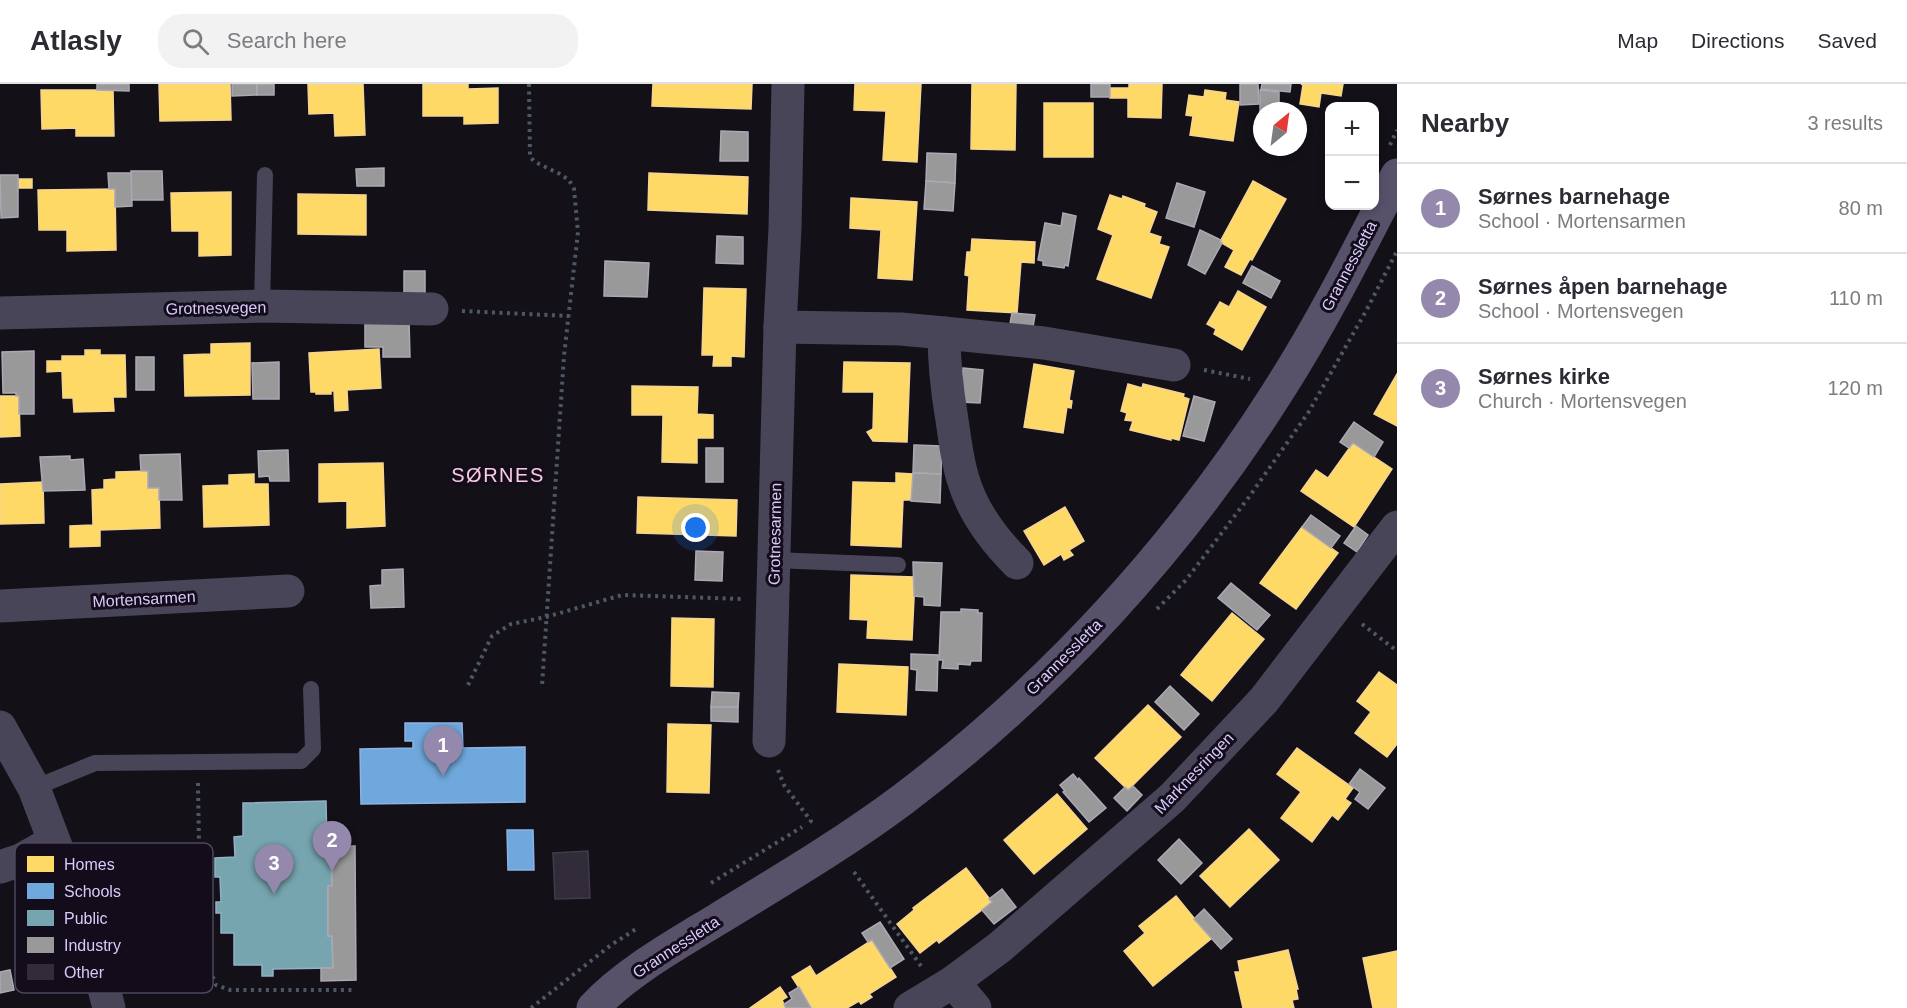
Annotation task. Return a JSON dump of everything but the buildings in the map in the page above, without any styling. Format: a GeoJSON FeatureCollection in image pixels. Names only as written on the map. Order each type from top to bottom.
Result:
{"type":"FeatureCollection","features":[{"type":"Feature","properties":{"kind":"main road","name":"Grannessletta"},"geometry":{"type":"LineString","coordinates":[[593,1008],[619,984],[673,946],[834,848],[944,767],[1036,686],[1092,630],[1149,568],[1218,481],[1278,393],[1349,268],[1397,175]]}},
{"type":"Feature","properties":{"kind":"street","name":"Grotnesarmen"},"geometry":{"type":"LineString","coordinates":[[769,741],[788,84]]}},
{"type":"Feature","properties":{"kind":"street","name":"Grotnesvegen"},"geometry":{"type":"LineString","coordinates":[[0,314],[262,306],[432,309]]}},
{"type":"Feature","properties":{"kind":"street"},"geometry":{"type":"LineString","coordinates":[[780,327],[901,329],[944,333],[1044,343],[1174,365]]}},
{"type":"Feature","properties":{"kind":"street"},"geometry":{"type":"LineString","coordinates":[[944,333],[944,370],[957,457],[963,481],[987,527],[1000,546],[1017,563]]}},
{"type":"Feature","properties":{"kind":"street","name":"Marknesringen"},"geometry":{"type":"LineString","coordinates":[[910,1008],[946,986],[1000,947],[1172,798],[1264,700],[1397,527]]}},
{"type":"Feature","properties":{"kind":"street","name":"Mortensarmen"},"geometry":{"type":"LineString","coordinates":[[0,606],[288,591]]}},
{"type":"Feature","properties":{"kind":"street"},"geometry":{"type":"LineString","coordinates":[[0,727],[34,788],[53,842]]}},
{"type":"Feature","properties":{"kind":"street"},"geometry":{"type":"LineString","coordinates":[[0,867],[15,862]]}},
{"type":"Feature","properties":{"kind":"street"},"geometry":{"type":"LineString","coordinates":[[946,986],[975,1008]]}},
{"type":"Feature","properties":{"kind":"street"},"geometry":{"type":"LineString","coordinates":[[105,993],[109,1008]]}},
{"type":"Feature","properties":{"kind":"lane"},"geometry":{"type":"LineString","coordinates":[[262,306],[265,175]]}},
{"type":"Feature","properties":{"kind":"lane"},"geometry":{"type":"LineString","coordinates":[[774,560],[898,565]]}},
{"type":"Feature","properties":{"kind":"lane"},"geometry":{"type":"LineString","coordinates":[[34,788],[95,763],[302,761],[313,749],[311,689]]}},
{"type":"Feature","properties":{"kind":"path"},"geometry":{"type":"LineString","coordinates":[[530,84],[530,157],[569,180],[574,189],[578,232],[564,356],[542,686]]}},
{"type":"Feature","properties":{"kind":"path"},"geometry":{"type":"LineString","coordinates":[[432,309],[569,316]]}},
{"type":"Feature","properties":{"kind":"path"},"geometry":{"type":"LineString","coordinates":[[1174,365],[1246,378],[1278,393]]}},
{"type":"Feature","properties":{"kind":"path"},"geometry":{"type":"LineString","coordinates":[[468,685],[492,636],[511,624],[546,617],[622,595],[773,600]]}},
{"type":"Feature","properties":{"kind":"path"},"geometry":{"type":"LineString","coordinates":[[1338,606],[1397,651]]}},
{"type":"Feature","properties":{"kind":"path"},"geometry":{"type":"LineString","coordinates":[[769,741],[784,785],[811,821]]}},
{"type":"Feature","properties":{"kind":"path"},"geometry":{"type":"LineString","coordinates":[[198,762],[199,843]]}},
{"type":"Feature","properties":{"kind":"path"},"geometry":{"type":"LineString","coordinates":[[853,871],[946,986]]}},
{"type":"Feature","properties":{"kind":"path"},"geometry":{"type":"LineString","coordinates":[[213,978],[216,985],[230,990],[355,990]]}},
{"type":"Feature","properties":{"kind":"place","name":"Sørnes barnehage"},"geometry":{"type":"Point","coordinates":[443,776]}},
{"type":"Feature","properties":{"kind":"place","name":"Sørnes åpen barnehage"},"geometry":{"type":"Point","coordinates":[332,871]}},
{"type":"Feature","properties":{"kind":"place","name":"Sørnes kirke"},"geometry":{"type":"Point","coordinates":[274,894]}},
{"type":"Feature","properties":{"kind":"district","name":"SØRNES"},"geometry":{"type":"Point","coordinates":[498,475]}}]}
